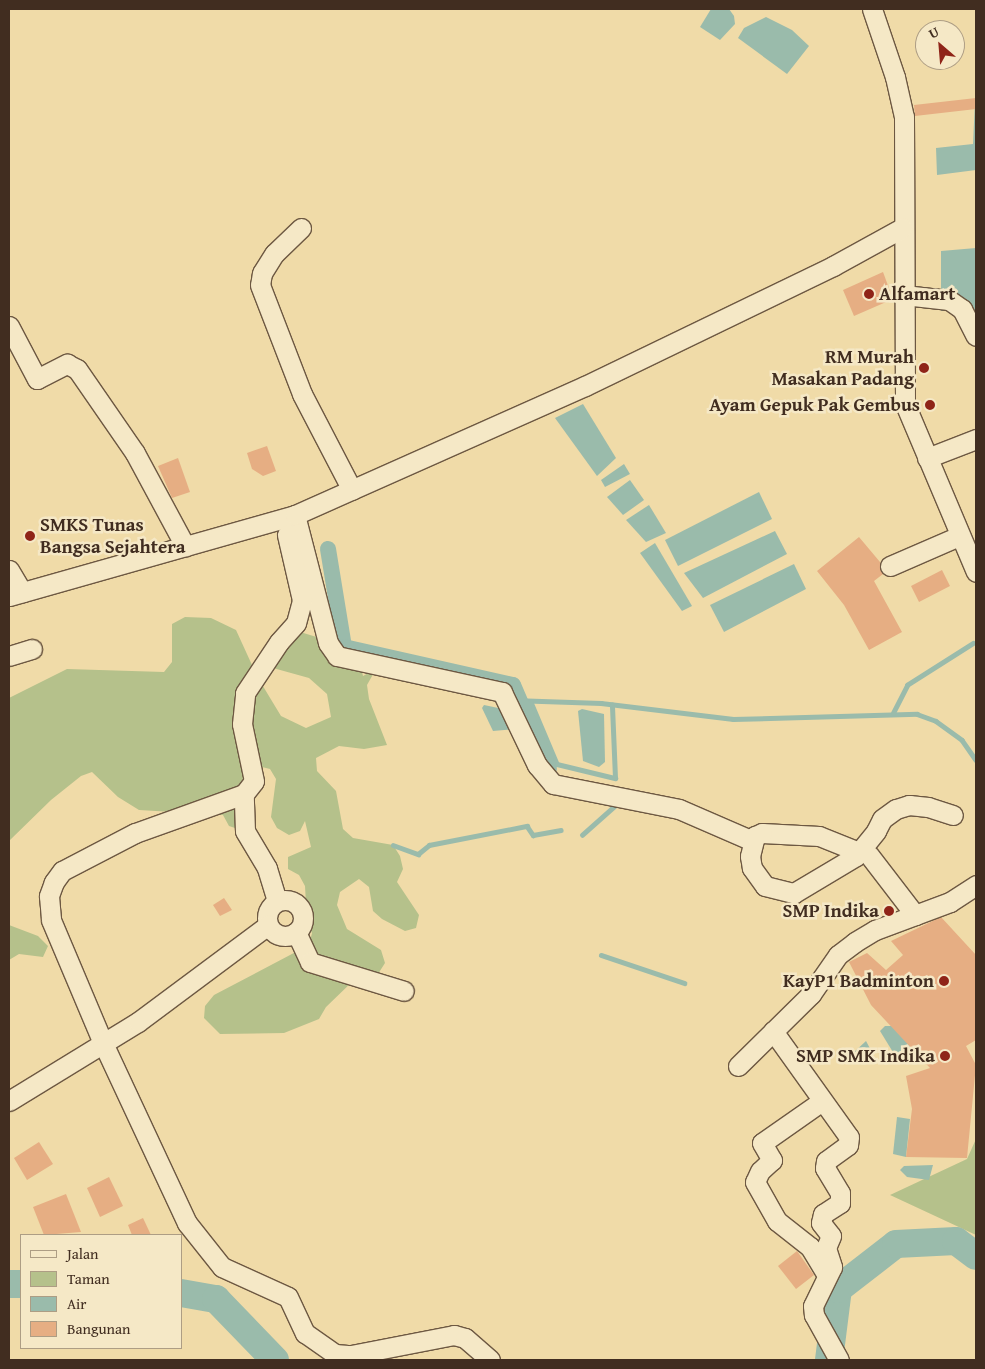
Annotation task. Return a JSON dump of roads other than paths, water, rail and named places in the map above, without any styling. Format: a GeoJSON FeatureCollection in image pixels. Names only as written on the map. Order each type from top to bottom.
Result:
{"type":"FeatureCollection","features":[{"type":"Feature","properties":{"kind":"street"},"geometry":{"type":"LineString","coordinates":[[872,9],[895,76],[904,117],[902,228],[905,404],[959,536],[976,572]]}},
{"type":"Feature","properties":{"kind":"street"},"geometry":{"type":"LineString","coordinates":[[301,228],[274,254],[260,285],[302,394],[352,490]]}},
{"type":"Feature","properties":{"kind":"street"},"geometry":{"type":"LineString","coordinates":[[9,570],[15,594],[288,517],[585,386],[833,266],[902,228]]}},
{"type":"Feature","properties":{"kind":"street"},"geometry":{"type":"LineString","coordinates":[[904,295],[949,300],[962,309],[976,336]]}},
{"type":"Feature","properties":{"kind":"street"},"geometry":{"type":"LineString","coordinates":[[9,326],[37,379],[67,364],[77,369],[135,453],[186,546]]}},
{"type":"Feature","properties":{"kind":"street"},"geometry":{"type":"LineString","coordinates":[[927,458],[976,439]]}},
{"type":"Feature","properties":{"kind":"street"},"geometry":{"type":"LineString","coordinates":[[288,517],[328,643],[337,656],[496,690],[506,697],[540,769],[554,784],[679,810],[753,841]]}},
{"type":"Feature","properties":{"kind":"street"},"geometry":{"type":"LineString","coordinates":[[288,517],[302,600],[296,623],[278,642],[246,692],[242,724],[254,781],[244,794],[135,833],[62,871],[54,882],[49,896],[51,920],[103,1043],[187,1223],[222,1267],[288,1297],[305,1333],[335,1354],[351,1355],[454,1335],[465,1338],[490,1360]]}},
{"type":"Feature","properties":{"kind":"street"},"geometry":{"type":"LineString","coordinates":[[890,566],[959,536]]}},
{"type":"Feature","properties":{"kind":"street"},"geometry":{"type":"LineString","coordinates":[[9,656],[32,649]]}},
{"type":"Feature","properties":{"kind":"street"},"geometry":{"type":"LineString","coordinates":[[244,794],[245,831],[267,868],[277,901]]}},
{"type":"Feature","properties":{"kind":"street"},"geometry":{"type":"LineString","coordinates":[[915,915],[864,854],[819,836],[762,833],[753,841],[752,868],[765,886],[785,894],[794,893],[864,854],[882,819],[896,809],[909,805],[928,807],[953,815]]}},
{"type":"Feature","properties":{"kind":"street"},"geometry":{"type":"LineString","coordinates":[[738,1066],[811,994],[838,955],[875,930],[950,902],[976,885]]}},
{"type":"Feature","properties":{"kind":"street"},"geometry":{"type":"LineString","coordinates":[[290,900],[301,908],[304,921],[296,932],[276,933],[268,925],[268,912],[277,901],[290,900]]}},
{"type":"Feature","properties":{"kind":"street"},"geometry":{"type":"LineString","coordinates":[[9,1101],[138,1022],[268,925]]}},
{"type":"Feature","properties":{"kind":"street"},"geometry":{"type":"LineString","coordinates":[[296,932],[310,962],[404,991]]}},
{"type":"Feature","properties":{"kind":"street"},"geometry":{"type":"LineString","coordinates":[[773,1031],[849,1137],[848,1145],[826,1161],[825,1168],[840,1193],[840,1203],[823,1214],[821,1223],[831,1236],[826,1248],[832,1267],[826,1273],[813,1306],[814,1315],[839,1360]]}},
{"type":"Feature","properties":{"kind":"street"},"geometry":{"type":"LineString","coordinates":[[822,1101],[762,1144],[772,1160],[760,1171],[755,1182],[777,1221],[810,1248],[826,1273]]}},
{"type":"Feature","properties":{"kind":"water"},"geometry":{"type":"Polygon","coordinates":[[[711,9],[729,9],[734,16],[735,24],[720,40],[700,27],[711,9]]]}},
{"type":"Feature","properties":{"kind":"water"},"geometry":{"type":"Polygon","coordinates":[[[766,17],[792,30],[809,46],[787,74],[738,38],[744,28],[766,17]]]}},
{"type":"Feature","properties":{"kind":"water"},"geometry":{"type":"Polygon","coordinates":[[[976,79],[976,170],[937,175],[936,148],[973,144],[976,79]]]}},
{"type":"Feature","properties":{"kind":"water"},"geometry":{"type":"Polygon","coordinates":[[[976,248],[976,311],[941,311],[941,251],[976,248]]]}},
{"type":"Feature","properties":{"kind":"water"},"geometry":{"type":"Polygon","coordinates":[[[583,404],[616,458],[597,476],[555,418],[583,404]]]}},
{"type":"Feature","properties":{"kind":"water"},"geometry":{"type":"Polygon","coordinates":[[[624,464],[630,474],[605,487],[601,480],[624,464]]]}},
{"type":"Feature","properties":{"kind":"water"},"geometry":{"type":"Polygon","coordinates":[[[630,480],[644,500],[623,515],[607,497],[630,480]]]}},
{"type":"Feature","properties":{"kind":"water"},"geometry":{"type":"Polygon","coordinates":[[[759,492],[772,519],[678,566],[665,540],[759,492]]]}},
{"type":"Feature","properties":{"kind":"water"},"geometry":{"type":"Polygon","coordinates":[[[649,505],[666,533],[646,542],[626,520],[649,505]]]}},
{"type":"Feature","properties":{"kind":"water"},"geometry":{"type":"Polygon","coordinates":[[[775,531],[787,554],[703,598],[684,573],[775,531]]]}},
{"type":"Feature","properties":{"kind":"water"},"geometry":{"type":"Polygon","coordinates":[[[655,543],[692,606],[682,611],[640,553],[655,543]]]}},
{"type":"Feature","properties":{"kind":"water"},"geometry":{"type":"Polygon","coordinates":[[[794,564],[806,589],[724,632],[710,605],[794,564]]]}},
{"type":"Feature","properties":{"kind":"water"},"geometry":{"type":"Polygon","coordinates":[[[484,705],[512,711],[517,729],[493,731],[482,708],[484,705]]]}},
{"type":"Feature","properties":{"kind":"water"},"geometry":{"type":"Polygon","coordinates":[[[582,709],[604,714],[605,762],[599,767],[583,761],[578,711],[582,709]]]}},
{"type":"Feature","properties":{"kind":"water"},"geometry":{"type":"Polygon","coordinates":[[[885,1026],[898,1026],[915,1055],[899,1062],[880,1031],[885,1026]]]}},
{"type":"Feature","properties":{"kind":"water"},"geometry":{"type":"Polygon","coordinates":[[[866,1041],[873,1054],[859,1063],[852,1054],[866,1041]]]}},
{"type":"Feature","properties":{"kind":"water"},"geometry":{"type":"Polygon","coordinates":[[[897,1117],[910,1119],[906,1157],[893,1154],[897,1117]]]}},
{"type":"Feature","properties":{"kind":"water"},"geometry":{"type":"Polygon","coordinates":[[[933,1165],[929,1180],[907,1177],[900,1170],[904,1166],[933,1165]]]}},
{"type":"Feature","properties":{"kind":"waterway"},"geometry":{"type":"LineString","coordinates":[[328,549],[344,647],[513,685],[549,769]]}},
{"type":"Feature","properties":{"kind":"waterway"},"geometry":{"type":"LineString","coordinates":[[893,713],[907,685],[973,643]]}},
{"type":"Feature","properties":{"kind":"waterway"},"geometry":{"type":"LineString","coordinates":[[512,700],[601,703],[733,719],[917,714],[936,721],[962,740],[976,760]]}},
{"type":"Feature","properties":{"kind":"waterway"},"geometry":{"type":"LineString","coordinates":[[531,702],[557,764],[615,778],[612,705]]}},
{"type":"Feature","properties":{"kind":"waterway"},"geometry":{"type":"LineString","coordinates":[[582,835],[618,803]]}},
{"type":"Feature","properties":{"kind":"waterway"},"geometry":{"type":"LineString","coordinates":[[393,845],[418,854],[429,845],[527,826],[533,835],[561,830]]}},
{"type":"Feature","properties":{"kind":"waterway"},"geometry":{"type":"LineString","coordinates":[[601,955],[684,983]]}},
{"type":"Feature","properties":{"kind":"waterway"},"geometry":{"type":"LineString","coordinates":[[829,1360],[838,1289],[896,1244],[956,1241],[976,1256]]}},
{"type":"Feature","properties":{"kind":"waterway"},"geometry":{"type":"LineString","coordinates":[[9,1284],[20,1284]]}},
{"type":"Feature","properties":{"kind":"waterway"},"geometry":{"type":"LineString","coordinates":[[182,1293],[216,1299],[275,1360]]}},
{"type":"Feature","properties":{"kind":"place","name":"Alfamart"},"geometry":{"type":"Point","coordinates":[869,294]}},
{"type":"Feature","properties":{"kind":"place","name":"RM Murah Masakan Padang"},"geometry":{"type":"Point","coordinates":[924,368]}},
{"type":"Feature","properties":{"kind":"place","name":"Ayam Gepuk Pak Gembus"},"geometry":{"type":"Point","coordinates":[930,405]}},
{"type":"Feature","properties":{"kind":"place","name":"SMKS Tunas Bangsa Sejahtera"},"geometry":{"type":"Point","coordinates":[30,536]}},
{"type":"Feature","properties":{"kind":"place","name":"SMP Indika"},"geometry":{"type":"Point","coordinates":[889,911]}},
{"type":"Feature","properties":{"kind":"place","name":"KayP1 Badminton"},"geometry":{"type":"Point","coordinates":[944,981]}},
{"type":"Feature","properties":{"kind":"place","name":"SMP SMK Indika"},"geometry":{"type":"Point","coordinates":[945,1056]}}]}
